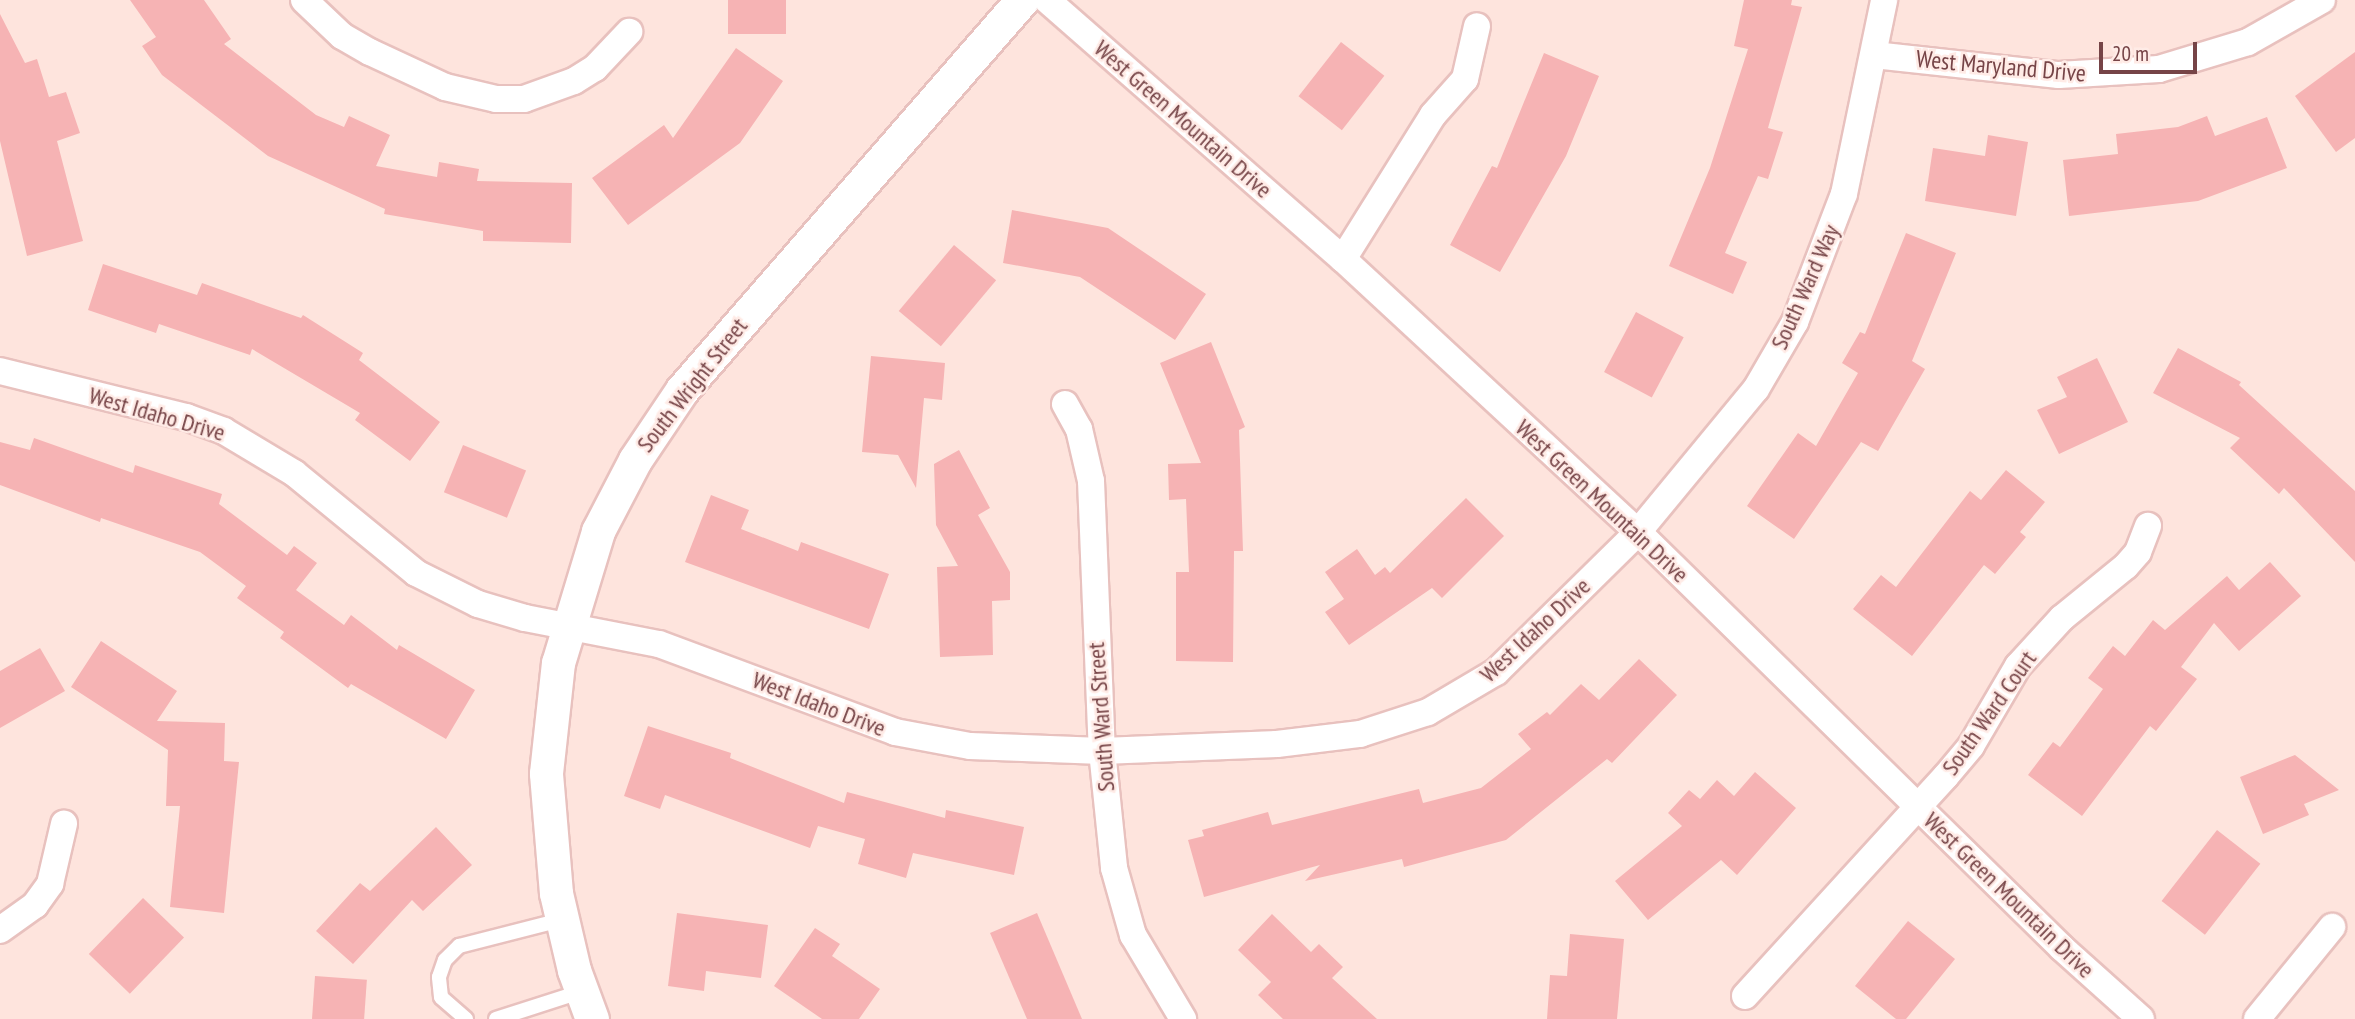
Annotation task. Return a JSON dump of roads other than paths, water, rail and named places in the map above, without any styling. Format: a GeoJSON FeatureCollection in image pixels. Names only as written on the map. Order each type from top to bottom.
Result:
{"type":"FeatureCollection","features":[{"type":"Feature","properties":{"kind":"street"},"geometry":{"type":"LineString","coordinates":[[304,0],[342,36],[382,57],[446,87],[496,99],[524,99],[574,81],[596,68],[629,32]]}},
{"type":"Feature","properties":{"kind":"street","name":"South Wright Street"},"geometry":{"type":"LineString","coordinates":[[588,1005],[561,920],[549,853],[545,773],[551,696],[567,624],[598,531],[657,422],[712,353],[1022,0]]}},
{"type":"Feature","properties":{"kind":"street","name":"West Green Mountain Drive"},"geometry":{"type":"LineString","coordinates":[[1047,0],[1343,259],[1637,532],[1918,807],[2141,1019]]}},
{"type":"Feature","properties":{"kind":"street","name":"South Ward Way"},"geometry":{"type":"LineString","coordinates":[[1637,532],[1756,389],[1795,322],[1844,194],[1884,0]]}},
{"type":"Feature","properties":{"kind":"street","name":"West Maryland Drive"},"geometry":{"type":"LineString","coordinates":[[1874,55],[2059,75],[2159,69],[2248,42],[2322,0]]}},
{"type":"Feature","properties":{"kind":"street"},"geometry":{"type":"LineString","coordinates":[[1343,259],[1433,115],[1465,79],[1477,26]]}},
{"type":"Feature","properties":{"kind":"street","name":"West Idaho Drive"},"geometry":{"type":"LineString","coordinates":[[0,371],[186,417],[224,431],[294,473],[393,558],[442,589],[525,618],[567,624],[659,644],[905,735],[970,746],[1102,751],[1320,741],[1394,726],[1428,712],[1496,671],[1637,532]]}},
{"type":"Feature","properties":{"kind":"street","name":"South Ward Street"},"geometry":{"type":"LineString","coordinates":[[1065,404],[1079,429],[1091,481],[1102,751],[1114,868],[1122,905],[1146,962],[1183,1019]]}},
{"type":"Feature","properties":{"kind":"street","name":"South Ward Court"},"geometry":{"type":"LineString","coordinates":[[1745,996],[1918,807],[1970,746],[2018,666],[2062,618],[2126,566],[2138,552],[2148,526]]}},
{"type":"Feature","properties":{"kind":"street"},"geometry":{"type":"LineString","coordinates":[[0,930],[36,905],[50,884],[64,824]]}},
{"type":"Feature","properties":{"kind":"street"},"geometry":{"type":"LineString","coordinates":[[2257,1019],[2332,927]]}},
{"type":"Feature","properties":{"kind":"lane"},"geometry":{"type":"LineString","coordinates":[[466,1019],[441,997],[439,977],[445,960],[459,946],[561,920]]}},
{"type":"Feature","properties":{"kind":"lane"},"geometry":{"type":"LineString","coordinates":[[496,1019],[588,1005]]}}]}
